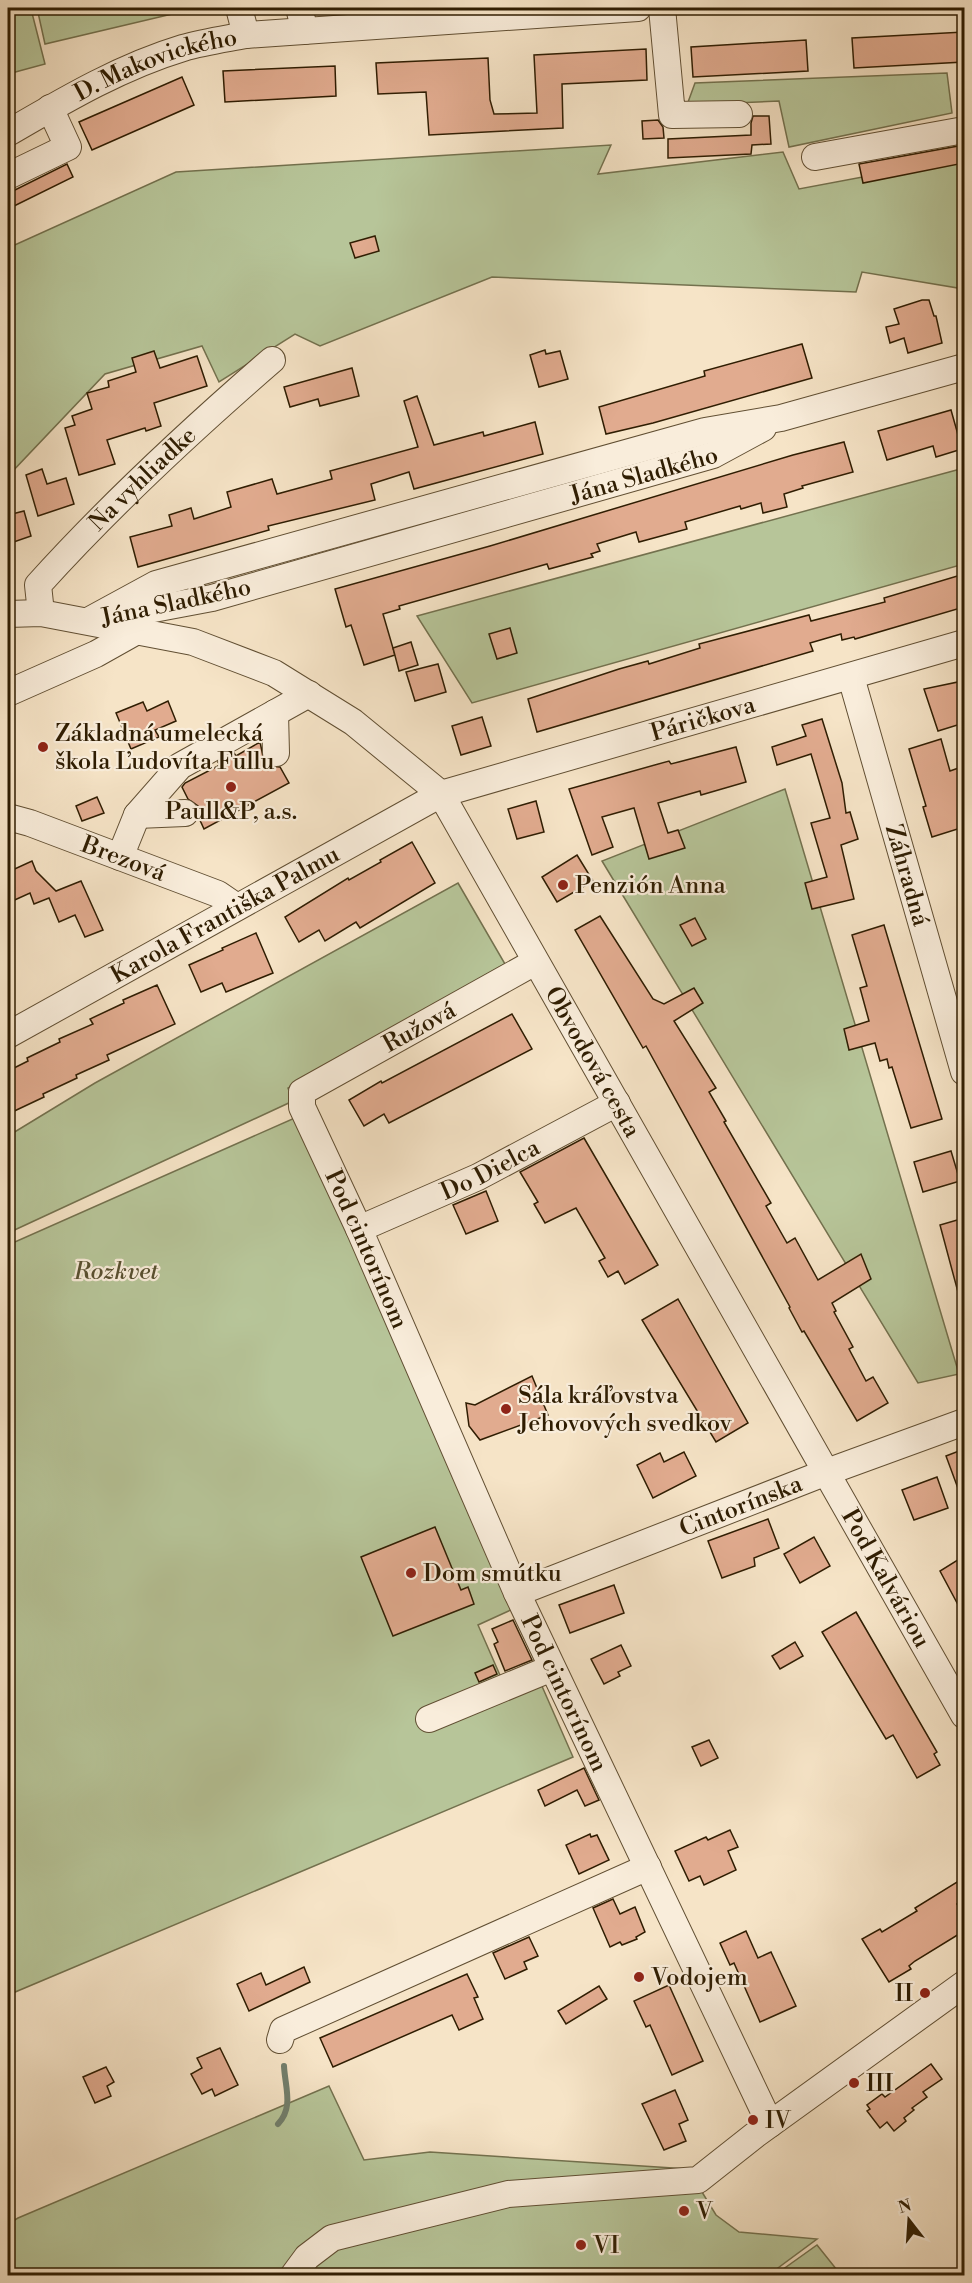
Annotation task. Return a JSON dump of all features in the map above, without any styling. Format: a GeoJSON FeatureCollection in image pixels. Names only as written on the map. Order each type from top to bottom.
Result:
{"type":"FeatureCollection","features":[{"type":"Feature","properties":{"kind":"street"},"geometry":{"type":"LineString","coordinates":[[239,8],[246,35]]}},
{"type":"Feature","properties":{"kind":"street","name":"D. Makovického"},"geometry":{"type":"LineString","coordinates":[[8,133],[50,108],[124,70],[183,48],[246,35],[302,19],[639,8]]}},
{"type":"Feature","properties":{"kind":"street"},"geometry":{"type":"LineString","coordinates":[[662,8],[672,115],[739,114]]}},
{"type":"Feature","properties":{"kind":"street"},"geometry":{"type":"LineString","coordinates":[[8,176],[68,147],[50,108]]}},
{"type":"Feature","properties":{"kind":"street"},"geometry":{"type":"LineString","coordinates":[[815,158],[964,130]]}},
{"type":"Feature","properties":{"kind":"street","name":"Na vyhliadke"},"geometry":{"type":"LineString","coordinates":[[41,612],[38,585],[79,539],[183,438],[272,360]]}},
{"type":"Feature","properties":{"kind":"street","name":"Jána Sladkého"},"geometry":{"type":"LineString","coordinates":[[88,621],[212,598],[712,455],[781,418],[964,367]]}},
{"type":"Feature","properties":{"kind":"street","name":"Obvodová cesta"},"geometry":{"type":"LineString","coordinates":[[8,614],[41,612],[193,642],[274,674],[353,722],[441,794],[827,1472]]}},
{"type":"Feature","properties":{"kind":"street"},"geometry":{"type":"LineString","coordinates":[[8,693],[96,654],[137,631]]}},
{"type":"Feature","properties":{"kind":"street","name":"Páričkova"},"geometry":{"type":"LineString","coordinates":[[441,794],[964,643]]}},
{"type":"Feature","properties":{"kind":"street","name":"Záhradná"},"geometry":{"type":"LineString","coordinates":[[851,677],[964,1072]]}},
{"type":"Feature","properties":{"kind":"street"},"geometry":{"type":"LineString","coordinates":[[120,857],[137,815],[180,766],[309,694]]}},
{"type":"Feature","properties":{"kind":"street"},"geometry":{"type":"LineString","coordinates":[[275,713],[276,753]]}},
{"type":"Feature","properties":{"kind":"street","name":"Karola Františka Palmu"},"geometry":{"type":"LineString","coordinates":[[8,1035],[441,794]]}},
{"type":"Feature","properties":{"kind":"street"},"geometry":{"type":"LineString","coordinates":[[137,815],[185,813]]}},
{"type":"Feature","properties":{"kind":"street","name":"Brezová"},"geometry":{"type":"LineString","coordinates":[[8,817],[30,823],[218,894],[237,907]]}},
{"type":"Feature","properties":{"kind":"street","name":"Ružová"},"geometry":{"type":"LineString","coordinates":[[302,1092],[535,962]]}},
{"type":"Feature","properties":{"kind":"street","name":"Pod cintorínom"},"geometry":{"type":"LineString","coordinates":[[302,1092],[302,1107],[359,1229],[517,1593],[770,2124]]}},
{"type":"Feature","properties":{"kind":"street","name":"Do Dielca"},"geometry":{"type":"LineString","coordinates":[[359,1229],[478,1177],[617,1103]]}},
{"type":"Feature","properties":{"kind":"street","name":"Cintorínska"},"geometry":{"type":"LineString","coordinates":[[517,1593],[827,1472],[964,1422]]}},
{"type":"Feature","properties":{"kind":"street","name":"Pod Kalváriou"},"geometry":{"type":"LineString","coordinates":[[827,1472],[964,1715]]}},
{"type":"Feature","properties":{"kind":"street"},"geometry":{"type":"LineString","coordinates":[[429,1719],[552,1668]]}},
{"type":"Feature","properties":{"kind":"street"},"geometry":{"type":"LineString","coordinates":[[280,2040],[283,2030],[648,1867]]}},
{"type":"Feature","properties":{"kind":"street"},"geometry":{"type":"LineString","coordinates":[[293,2276],[307,2257],[332,2238],[497,2197],[544,2190],[698,2180],[770,2124],[964,1984]]}},
{"type":"Feature","properties":{"kind":"green space"},"geometry":{"type":"Polygon","coordinates":[[[37,8],[184,8],[185,11],[45,44],[37,8]]]}},
{"type":"Feature","properties":{"kind":"green space"},"geometry":{"type":"Polygon","coordinates":[[[31,9],[45,64],[8,74],[8,14],[31,9]]]}},
{"type":"Feature","properties":{"kind":"green space"},"geometry":{"type":"Polygon","coordinates":[[[947,73],[952,113],[789,147],[779,101],[687,105],[695,83],[947,73]]]}},
{"type":"Feature","properties":{"kind":"green space"},"geometry":{"type":"Polygon","coordinates":[[[611,145],[598,174],[783,152],[799,189],[964,158],[964,289],[862,272],[856,292],[492,277],[320,346],[295,334],[219,382],[202,346],[105,374],[8,476],[8,248],[176,172],[611,145]]]}},
{"type":"Feature","properties":{"kind":"green space"},"geometry":{"type":"Polygon","coordinates":[[[964,468],[964,564],[472,703],[417,616],[964,468]]]}},
{"type":"Feature","properties":{"kind":"green space"},"geometry":{"type":"Polygon","coordinates":[[[785,789],[959,1374],[918,1383],[602,861],[785,789]]]}},
{"type":"Feature","properties":{"kind":"green space"},"geometry":{"type":"Polygon","coordinates":[[[458,883],[505,964],[288,1088],[293,1101],[8,1233],[8,1136],[95,1083],[458,883]]]}},
{"type":"Feature","properties":{"kind":"green space","name":"Rozkvet"},"geometry":{"type":"Polygon","coordinates":[[[297,1117],[513,1609],[478,1625],[503,1682],[534,1668],[573,1757],[8,1995],[8,1245],[297,1117]]]}},
{"type":"Feature","properties":{"kind":"green space"},"geometry":{"type":"Polygon","coordinates":[[[329,2086],[364,2160],[430,2152],[688,2169],[716,2215],[739,2232],[817,2239],[767,2276],[8,2276],[8,2224],[18,2218],[329,2086]]]}},
{"type":"Feature","properties":{"kind":"green space"},"geometry":{"type":"Polygon","coordinates":[[[817,2245],[841,2275],[775,2275],[817,2245]]]}},
{"type":"Feature","properties":{"kind":"building"},"geometry":{"type":"Polygon","coordinates":[[[964,32],[964,62],[854,68],[852,38],[964,32]]]}},
{"type":"Feature","properties":{"kind":"building"},"geometry":{"type":"Polygon","coordinates":[[[806,40],[808,71],[693,77],[691,47],[806,40]]]}},
{"type":"Feature","properties":{"kind":"building"},"geometry":{"type":"Polygon","coordinates":[[[646,49],[647,80],[562,84],[563,128],[429,135],[426,92],[378,94],[376,63],[488,58],[490,100],[494,114],[537,113],[534,55],[646,49]]]}},
{"type":"Feature","properties":{"kind":"building"},"geometry":{"type":"Polygon","coordinates":[[[335,66],[336,96],[225,102],[223,71],[335,66]]]}},
{"type":"Feature","properties":{"kind":"building"},"geometry":{"type":"Polygon","coordinates":[[[182,77],[194,105],[92,150],[79,122],[182,77]]]}},
{"type":"Feature","properties":{"kind":"building"},"geometry":{"type":"Polygon","coordinates":[[[753,116],[769,116],[771,144],[752,145],[751,154],[668,158],[668,139],[751,135],[753,116]]]}},
{"type":"Feature","properties":{"kind":"building"},"geometry":{"type":"Polygon","coordinates":[[[658,120],[663,127],[664,138],[643,139],[642,121],[658,120]]]}},
{"type":"Feature","properties":{"kind":"building"},"geometry":{"type":"Polygon","coordinates":[[[964,145],[964,163],[863,183],[859,164],[964,145]]]}},
{"type":"Feature","properties":{"kind":"building"},"geometry":{"type":"Polygon","coordinates":[[[67,164],[73,177],[8,209],[8,191],[15,190],[67,164]]]}},
{"type":"Feature","properties":{"kind":"building"},"geometry":{"type":"Polygon","coordinates":[[[375,236],[379,251],[355,258],[350,243],[375,236]]]}},
{"type":"Feature","properties":{"kind":"building"},"geometry":{"type":"Polygon","coordinates":[[[929,300],[934,316],[936,316],[942,343],[908,353],[904,338],[890,343],[886,327],[899,324],[894,309],[929,300]]]}},
{"type":"Feature","properties":{"kind":"building"},"geometry":{"type":"Polygon","coordinates":[[[802,344],[812,378],[606,434],[599,407],[705,376],[704,371],[802,344]]]}},
{"type":"Feature","properties":{"kind":"building"},"geometry":{"type":"Polygon","coordinates":[[[545,350],[546,354],[560,351],[568,379],[539,387],[530,355],[545,350]]]}},
{"type":"Feature","properties":{"kind":"building"},"geometry":{"type":"Polygon","coordinates":[[[154,351],[160,368],[197,356],[207,386],[154,403],[161,426],[146,431],[145,428],[107,440],[115,464],[79,475],[65,428],[75,425],[72,416],[92,409],[87,393],[109,387],[108,381],[136,372],[132,358],[154,351]]]}},
{"type":"Feature","properties":{"kind":"building"},"geometry":{"type":"Polygon","coordinates":[[[352,368],[359,396],[320,406],[318,399],[290,407],[284,387],[352,368]]]}},
{"type":"Feature","properties":{"kind":"building"},"geometry":{"type":"Polygon","coordinates":[[[417,396],[434,445],[483,432],[484,436],[535,422],[543,454],[414,489],[409,472],[371,484],[375,500],[268,526],[269,530],[138,567],[130,537],[172,526],[169,515],[191,508],[194,519],[231,507],[227,492],[272,479],[277,494],[332,479],[330,471],[418,447],[404,401],[417,396]]]}},
{"type":"Feature","properties":{"kind":"building"},"geometry":{"type":"Polygon","coordinates":[[[951,410],[962,449],[936,457],[933,446],[887,460],[878,431],[951,410]]]}},
{"type":"Feature","properties":{"kind":"building"},"geometry":{"type":"Polygon","coordinates":[[[844,442],[853,472],[802,486],[803,488],[784,494],[787,507],[763,513],[761,503],[741,509],[740,506],[685,522],[687,529],[639,542],[636,532],[597,544],[600,551],[591,554],[593,557],[549,569],[547,564],[399,606],[400,609],[383,614],[395,655],[364,665],[351,625],[346,627],[335,589],[844,442]]]}},
{"type":"Feature","properties":{"kind":"building"},"geometry":{"type":"Polygon","coordinates":[[[42,469],[47,484],[66,478],[74,504],[38,516],[26,475],[42,469]]]}},
{"type":"Feature","properties":{"kind":"building"},"geometry":{"type":"Polygon","coordinates":[[[24,511],[31,536],[8,544],[8,515],[24,511]]]}},
{"type":"Feature","properties":{"kind":"building"},"geometry":{"type":"Polygon","coordinates":[[[964,574],[964,607],[855,639],[854,637],[842,640],[841,634],[810,643],[813,651],[537,732],[528,699],[619,669],[648,661],[649,664],[700,648],[699,644],[809,615],[811,621],[885,602],[884,598],[964,574]]]}},
{"type":"Feature","properties":{"kind":"building"},"geometry":{"type":"Polygon","coordinates":[[[510,628],[517,653],[497,659],[489,634],[510,628]]]}},
{"type":"Feature","properties":{"kind":"building"},"geometry":{"type":"Polygon","coordinates":[[[411,642],[418,665],[399,671],[393,648],[411,642]]]}},
{"type":"Feature","properties":{"kind":"building"},"geometry":{"type":"Polygon","coordinates":[[[438,664],[446,692],[415,701],[406,672],[438,664]]]}},
{"type":"Feature","properties":{"kind":"building"},"geometry":{"type":"Polygon","coordinates":[[[958,682],[964,705],[964,723],[938,731],[924,689],[958,682]]]}},
{"type":"Feature","properties":{"kind":"building"},"geometry":{"type":"Polygon","coordinates":[[[168,701],[176,721],[155,730],[159,737],[131,749],[116,713],[143,702],[147,711],[168,701]]]}},
{"type":"Feature","properties":{"kind":"building"},"geometry":{"type":"Polygon","coordinates":[[[482,717],[491,746],[461,755],[452,726],[482,717]]]}},
{"type":"Feature","properties":{"kind":"building"},"geometry":{"type":"Polygon","coordinates":[[[822,719],[842,783],[846,813],[850,812],[858,839],[841,845],[854,899],[812,909],[805,883],[827,877],[811,823],[830,818],[811,754],[777,765],[772,747],[806,736],[802,725],[822,719]]]}},
{"type":"Feature","properties":{"kind":"building"},"geometry":{"type":"Polygon","coordinates":[[[941,739],[950,771],[964,766],[964,827],[932,837],[923,807],[926,806],[909,749],[941,739]]]}},
{"type":"Feature","properties":{"kind":"building"},"geometry":{"type":"Polygon","coordinates":[[[260,742],[264,761],[269,766],[280,767],[289,783],[204,829],[199,818],[198,806],[188,799],[182,787],[185,783],[220,765],[218,762],[234,753],[236,756],[260,742]]]}},
{"type":"Feature","properties":{"kind":"building"},"geometry":{"type":"Polygon","coordinates":[[[736,747],[746,782],[701,795],[700,791],[658,803],[668,833],[678,830],[685,848],[649,859],[634,808],[602,817],[613,847],[592,855],[569,789],[669,761],[671,764],[736,747]]]}},
{"type":"Feature","properties":{"kind":"building"},"geometry":{"type":"Polygon","coordinates":[[[97,797],[104,813],[82,821],[76,806],[97,797]]]}},
{"type":"Feature","properties":{"kind":"building"},"geometry":{"type":"Polygon","coordinates":[[[536,801],[544,832],[517,839],[508,809],[536,801]]]}},
{"type":"Feature","properties":{"kind":"building"},"geometry":{"type":"Polygon","coordinates":[[[412,842],[435,883],[360,928],[356,922],[325,941],[319,930],[299,942],[285,917],[412,842]]]}},
{"type":"Feature","properties":{"kind":"building"},"geometry":{"type":"Polygon","coordinates":[[[577,855],[593,881],[557,902],[542,877],[577,855]]]}},
{"type":"Feature","properties":{"kind":"building"},"geometry":{"type":"Polygon","coordinates":[[[32,861],[36,871],[56,891],[81,881],[103,930],[85,937],[75,915],[59,922],[49,898],[34,904],[30,893],[8,903],[8,872],[32,861]]]}},
{"type":"Feature","properties":{"kind":"building"},"geometry":{"type":"Polygon","coordinates":[[[600,916],[653,999],[664,1004],[694,988],[703,1003],[674,1021],[716,1088],[709,1092],[771,1203],[766,1206],[787,1243],[795,1238],[818,1280],[861,1254],[871,1279],[832,1303],[836,1311],[834,1312],[853,1347],[849,1349],[866,1381],[873,1377],[888,1403],[857,1421],[804,1331],[802,1332],[646,1046],[643,1048],[575,930],[600,916]]]}},
{"type":"Feature","properties":{"kind":"building"},"geometry":{"type":"Polygon","coordinates":[[[695,918],[706,939],[692,946],[680,925],[695,918]]]}},
{"type":"Feature","properties":{"kind":"building"},"geometry":{"type":"Polygon","coordinates":[[[884,925],[942,1119],[911,1128],[892,1067],[889,1068],[887,1059],[880,1061],[875,1043],[849,1050],[844,1029],[869,1021],[860,988],[867,986],[852,935],[884,925]]]}},
{"type":"Feature","properties":{"kind":"building"},"geometry":{"type":"Polygon","coordinates":[[[256,933],[273,973],[226,992],[222,983],[201,992],[189,965],[256,933]]]}},
{"type":"Feature","properties":{"kind":"building"},"geometry":{"type":"Polygon","coordinates":[[[157,985],[175,1024],[107,1055],[109,1060],[76,1075],[77,1078],[43,1094],[44,1097],[8,1114],[8,1071],[28,1061],[27,1058],[60,1042],[59,1039],[93,1024],[90,1019],[124,1003],[123,1000],[157,985]]]}},
{"type":"Feature","properties":{"kind":"building"},"geometry":{"type":"Polygon","coordinates":[[[512,1014],[532,1049],[389,1123],[384,1114],[364,1126],[349,1100],[381,1081],[382,1083],[512,1014]]]}},
{"type":"Feature","properties":{"kind":"building"},"geometry":{"type":"Polygon","coordinates":[[[584,1138],[658,1265],[625,1284],[618,1271],[608,1277],[599,1261],[605,1258],[576,1208],[545,1223],[534,1204],[538,1202],[520,1172],[584,1138]]]}},
{"type":"Feature","properties":{"kind":"building"},"geometry":{"type":"Polygon","coordinates":[[[951,1151],[960,1181],[923,1192],[914,1162],[951,1151]]]}},
{"type":"Feature","properties":{"kind":"building"},"geometry":{"type":"Polygon","coordinates":[[[486,1191],[498,1221],[466,1234],[453,1205],[486,1191]]]}},
{"type":"Feature","properties":{"kind":"building"},"geometry":{"type":"Polygon","coordinates":[[[964,1218],[964,1295],[959,1296],[940,1225],[964,1218]]]}},
{"type":"Feature","properties":{"kind":"building"},"geometry":{"type":"Polygon","coordinates":[[[678,1299],[748,1423],[716,1442],[642,1320],[678,1299]]]}},
{"type":"Feature","properties":{"kind":"building","name":"Sála kráľovstva Jehovových svedkov"},"geometry":{"type":"Polygon","coordinates":[[[532,1376],[548,1415],[480,1440],[469,1426],[466,1403],[475,1405],[532,1376]]]}},
{"type":"Feature","properties":{"kind":"building"},"geometry":{"type":"Polygon","coordinates":[[[964,1449],[964,1501],[963,1502],[946,1456],[964,1449]]]}},
{"type":"Feature","properties":{"kind":"building"},"geometry":{"type":"Polygon","coordinates":[[[684,1452],[696,1476],[653,1498],[637,1465],[660,1453],[664,1462],[684,1452]]]}},
{"type":"Feature","properties":{"kind":"building"},"geometry":{"type":"Polygon","coordinates":[[[937,1477],[948,1508],[914,1520],[902,1490],[937,1477]]]}},
{"type":"Feature","properties":{"kind":"building"},"geometry":{"type":"Polygon","coordinates":[[[768,1519],[779,1548],[754,1558],[755,1566],[722,1578],[708,1541],[768,1519]]]}},
{"type":"Feature","properties":{"kind":"building","name":"Dom smútku"},"geometry":{"type":"Polygon","coordinates":[[[435,1527],[461,1590],[468,1587],[474,1604],[393,1636],[361,1557],[435,1527]]]}},
{"type":"Feature","properties":{"kind":"building"},"geometry":{"type":"Polygon","coordinates":[[[814,1537],[830,1566],[800,1583],[784,1554],[814,1537]]]}},
{"type":"Feature","properties":{"kind":"building"},"geometry":{"type":"Polygon","coordinates":[[[964,1556],[964,1616],[940,1571],[964,1556]]]}},
{"type":"Feature","properties":{"kind":"building"},"geometry":{"type":"Polygon","coordinates":[[[614,1585],[624,1613],[570,1633],[559,1605],[614,1585]]]}},
{"type":"Feature","properties":{"kind":"building"},"geometry":{"type":"Polygon","coordinates":[[[856,1612],[937,1752],[934,1754],[940,1765],[917,1778],[893,1735],[886,1739],[822,1632],[856,1612]]]}},
{"type":"Feature","properties":{"kind":"building"},"geometry":{"type":"Polygon","coordinates":[[[513,1620],[532,1660],[505,1671],[494,1644],[498,1642],[492,1629],[513,1620]]]}},
{"type":"Feature","properties":{"kind":"building"},"geometry":{"type":"Polygon","coordinates":[[[795,1642],[803,1656],[780,1669],[772,1656],[795,1642]]]}},
{"type":"Feature","properties":{"kind":"building"},"geometry":{"type":"Polygon","coordinates":[[[621,1645],[631,1666],[618,1672],[620,1676],[604,1684],[591,1659],[621,1645]]]}},
{"type":"Feature","properties":{"kind":"building"},"geometry":{"type":"Polygon","coordinates":[[[493,1665],[497,1674],[479,1682],[475,1673],[493,1665]]]}},
{"type":"Feature","properties":{"kind":"building"},"geometry":{"type":"Polygon","coordinates":[[[709,1740],[718,1758],[701,1766],[692,1747],[709,1740]]]}},
{"type":"Feature","properties":{"kind":"building"},"geometry":{"type":"Polygon","coordinates":[[[584,1768],[599,1800],[585,1806],[577,1790],[545,1806],[538,1790],[584,1768]]]}},
{"type":"Feature","properties":{"kind":"building"},"geometry":{"type":"Polygon","coordinates":[[[730,1830],[738,1847],[728,1851],[736,1870],[704,1885],[700,1876],[689,1881],[675,1851],[706,1837],[708,1840],[730,1830]]]}},
{"type":"Feature","properties":{"kind":"building"},"geometry":{"type":"Polygon","coordinates":[[[590,1834],[591,1837],[597,1835],[609,1860],[579,1874],[566,1845],[590,1834]]]}},
{"type":"Feature","properties":{"kind":"building"},"geometry":{"type":"Polygon","coordinates":[[[957,1882],[964,1896],[964,1899],[957,1904],[964,1916],[964,1931],[915,1961],[909,1966],[911,1969],[889,1982],[862,1939],[880,1929],[882,1932],[917,1911],[915,1908],[957,1882]]]}},
{"type":"Feature","properties":{"kind":"building"},"geometry":{"type":"Polygon","coordinates":[[[613,1899],[620,1914],[635,1907],[645,1932],[636,1937],[637,1939],[622,1945],[620,1942],[610,1947],[593,1908],[613,1899]]]}},
{"type":"Feature","properties":{"kind":"building"},"geometry":{"type":"Polygon","coordinates":[[[746,1931],[758,1958],[771,1952],[796,2006],[760,2022],[734,1963],[730,1965],[720,1943],[746,1931]]]}},
{"type":"Feature","properties":{"kind":"building"},"geometry":{"type":"Polygon","coordinates":[[[529,1937],[538,1956],[524,1962],[527,1969],[505,1979],[493,1953],[529,1937]]]}},
{"type":"Feature","properties":{"kind":"building"},"geometry":{"type":"Polygon","coordinates":[[[304,1967],[310,1982],[249,2011],[237,1984],[261,1973],[266,1985],[304,1967]]]}},
{"type":"Feature","properties":{"kind":"building"},"geometry":{"type":"Polygon","coordinates":[[[467,1974],[478,1997],[474,1998],[483,2019],[459,2030],[452,2015],[333,2067],[320,2038],[467,1974]]]}},
{"type":"Feature","properties":{"kind":"building"},"geometry":{"type":"Polygon","coordinates":[[[669,1985],[703,2061],[672,2075],[650,2025],[646,2027],[634,2001],[669,1985]]]}},
{"type":"Feature","properties":{"kind":"building"},"geometry":{"type":"Polygon","coordinates":[[[599,1986],[607,1999],[566,2024],[558,2011],[599,1986]]]}},
{"type":"Feature","properties":{"kind":"building"},"geometry":{"type":"Polygon","coordinates":[[[220,2048],[238,2085],[215,2096],[212,2089],[202,2094],[191,2074],[202,2068],[197,2058],[220,2048]]]}},
{"type":"Feature","properties":{"kind":"building"},"geometry":{"type":"Polygon","coordinates":[[[931,2064],[942,2079],[923,2092],[927,2097],[912,2108],[914,2110],[904,2118],[906,2121],[894,2131],[887,2122],[880,2128],[867,2111],[870,2109],[867,2105],[882,2094],[885,2097],[931,2064]]]}},
{"type":"Feature","properties":{"kind":"building"},"geometry":{"type":"Polygon","coordinates":[[[106,2067],[114,2082],[107,2086],[111,2096],[95,2103],[83,2077],[106,2067]]]}},
{"type":"Feature","properties":{"kind":"building"},"geometry":{"type":"Polygon","coordinates":[[[675,2090],[688,2120],[679,2124],[686,2141],[664,2150],[642,2104],[675,2090]]]}},
{"type":"Feature","properties":{"kind":"waterway"},"geometry":{"type":"LineString","coordinates":[[278,2124],[286,2111],[287,2104],[284,2066]]}},
{"type":"Feature","properties":{"kind":"place","name":"Základná umelecká škola Ľudovíta Fullu"},"geometry":{"type":"Point","coordinates":[43,747]}},
{"type":"Feature","properties":{"kind":"place","name":"Paull&P, a.s."},"geometry":{"type":"Point","coordinates":[231,787]}},
{"type":"Feature","properties":{"kind":"place","name":"Penzión Anna"},"geometry":{"type":"Point","coordinates":[563,885]}},
{"type":"Feature","properties":{"kind":"place","name":"Sála kráľovstva Jehovových svedkov"},"geometry":{"type":"Point","coordinates":[506,1409]}},
{"type":"Feature","properties":{"kind":"place","name":"Dom smútku"},"geometry":{"type":"Point","coordinates":[411,1573]}},
{"type":"Feature","properties":{"kind":"place","name":"Vodojem"},"geometry":{"type":"Point","coordinates":[639,1977]}},
{"type":"Feature","properties":{"kind":"place","name":"II"},"geometry":{"type":"Point","coordinates":[925,1993]}},
{"type":"Feature","properties":{"kind":"place","name":"III"},"geometry":{"type":"Point","coordinates":[854,2083]}},
{"type":"Feature","properties":{"kind":"place","name":"IV"},"geometry":{"type":"Point","coordinates":[753,2120]}},
{"type":"Feature","properties":{"kind":"place","name":"V"},"geometry":{"type":"Point","coordinates":[684,2211]}},
{"type":"Feature","properties":{"kind":"place","name":"VI"},"geometry":{"type":"Point","coordinates":[581,2245]}}]}
